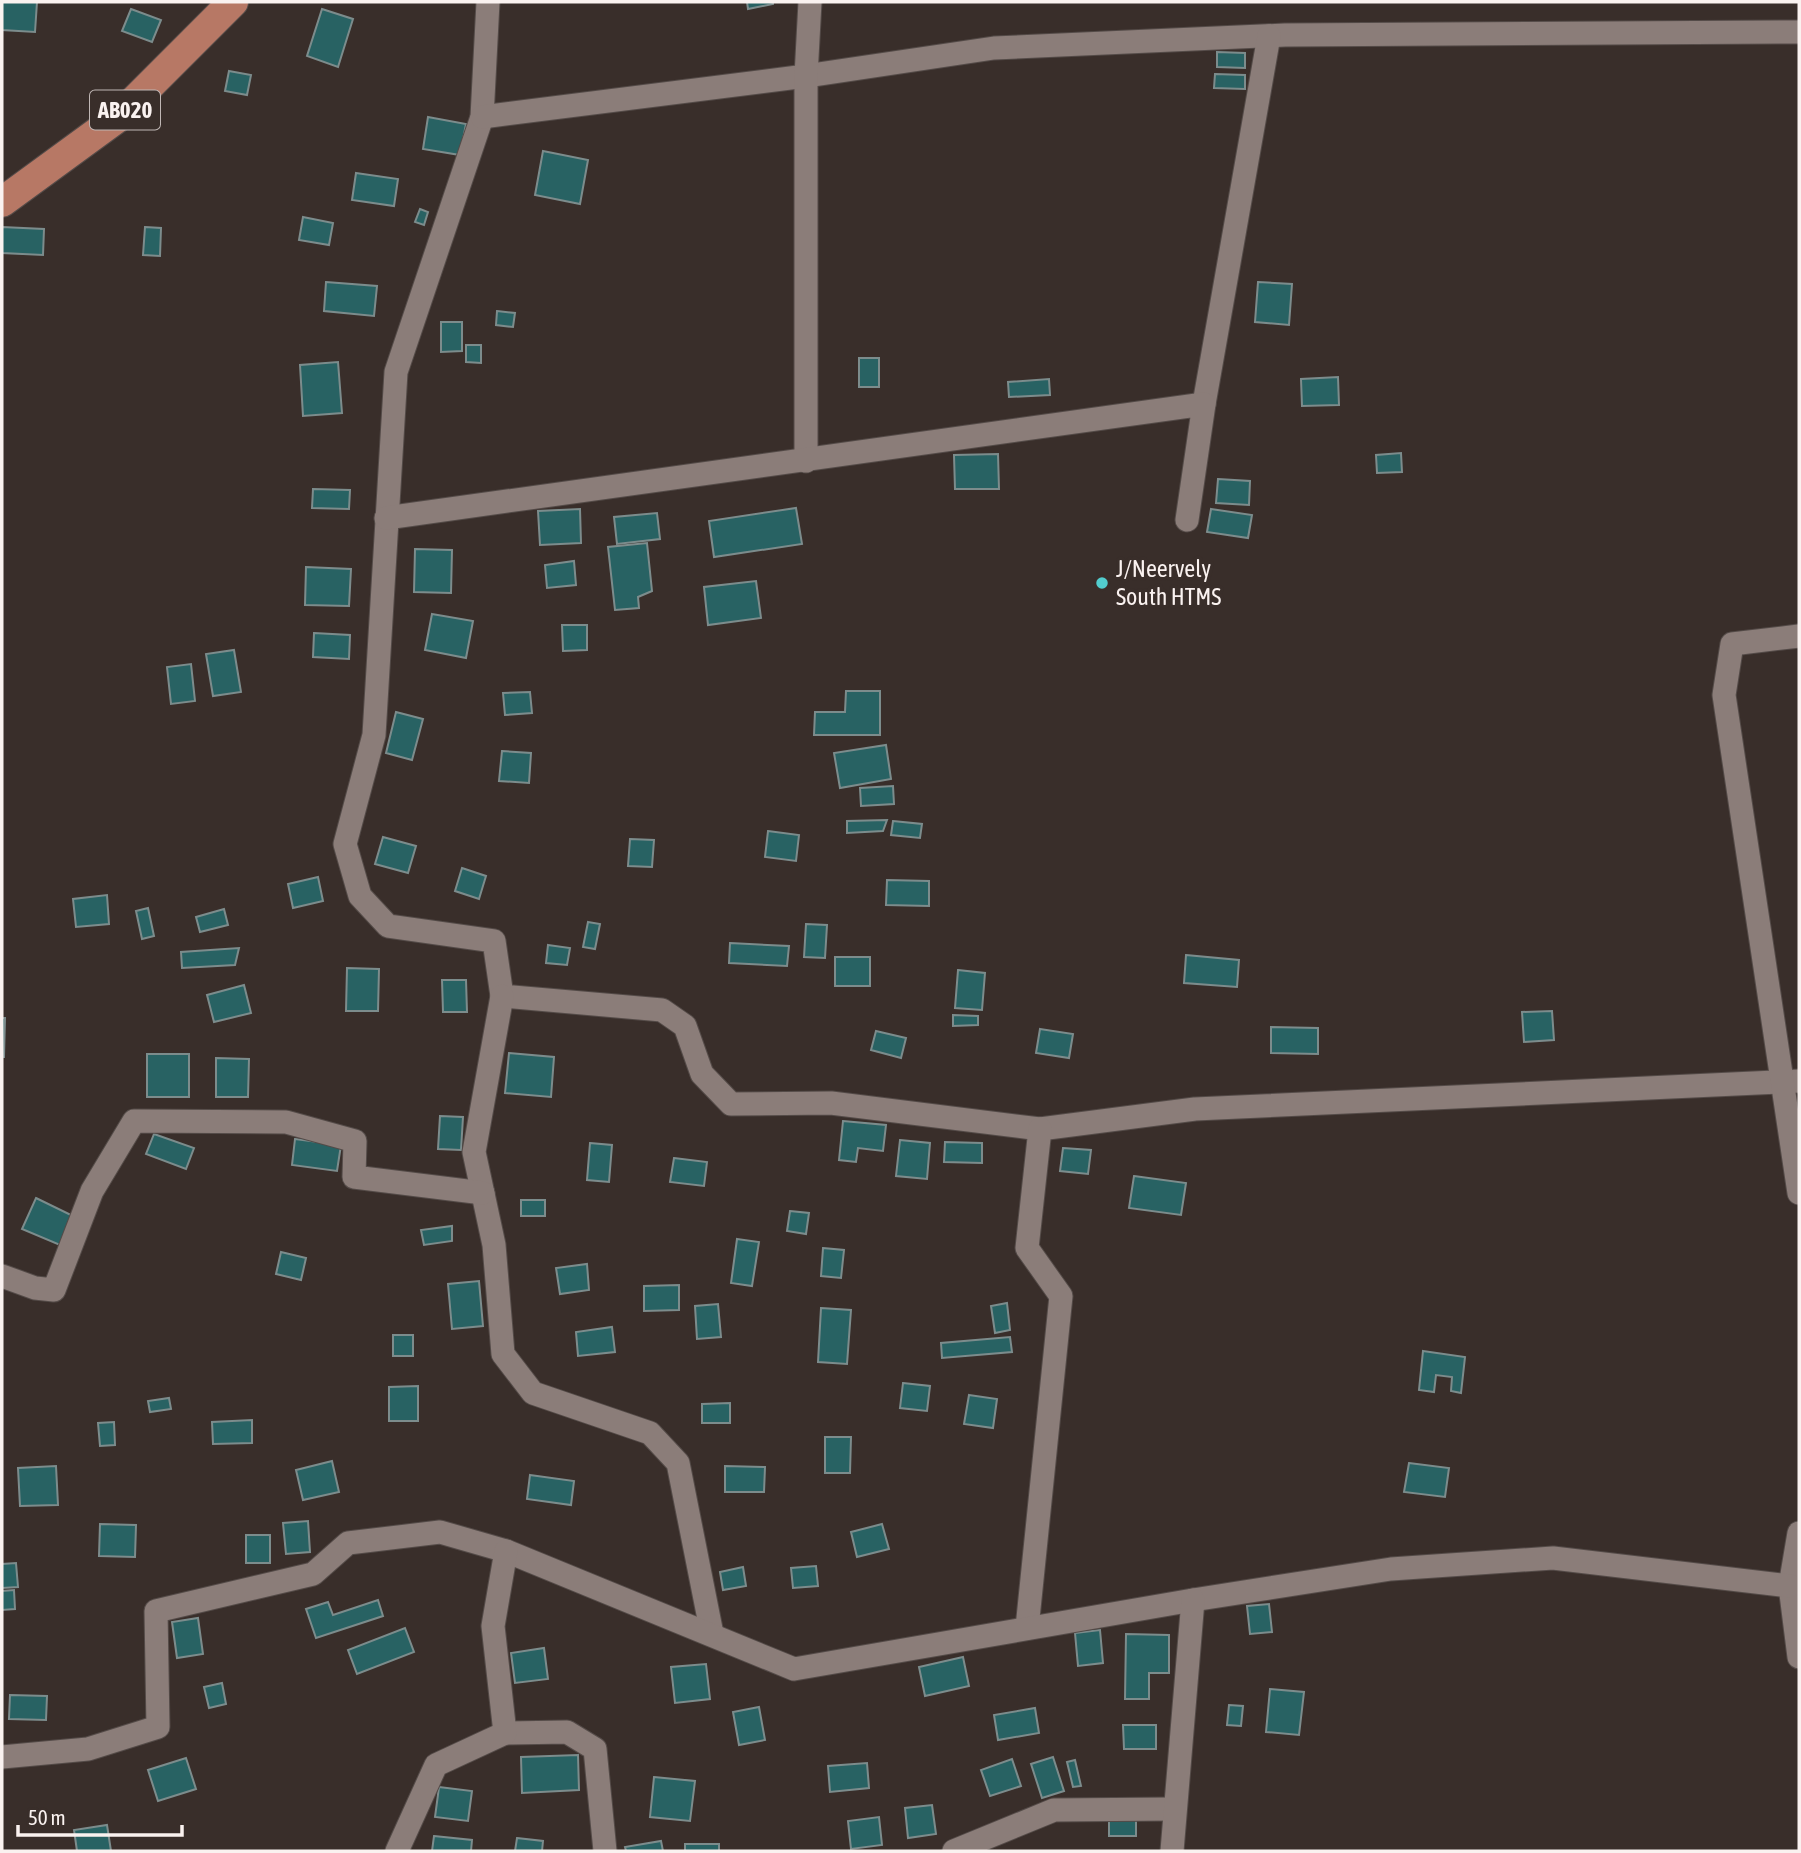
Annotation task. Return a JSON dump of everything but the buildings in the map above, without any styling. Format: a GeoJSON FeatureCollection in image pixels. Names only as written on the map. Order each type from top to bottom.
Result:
{"type":"FeatureCollection","features":[{"type":"Feature","properties":{"kind":"main road","name":"AB020"},"geometry":{"type":"LineString","coordinates":[[2,202],[117,118],[233,2]]}},
{"type":"Feature","properties":{"kind":"street"},"geometry":{"type":"LineString","coordinates":[[488,2],[482,117],[396,372],[374,735],[345,844],[360,896],[388,926],[494,941],[502,996],[474,1152],[495,1245],[503,1353],[533,1393],[650,1433],[678,1463],[712,1634]]}},
{"type":"Feature","properties":{"kind":"street"},"geometry":{"type":"LineString","coordinates":[[806,461],[806,76],[810,2]]}},
{"type":"Feature","properties":{"kind":"street"},"geometry":{"type":"LineString","coordinates":[[482,117],[806,76],[993,48],[1269,36],[1799,32]]}},
{"type":"Feature","properties":{"kind":"street"},"geometry":{"type":"LineString","coordinates":[[1187,520],[1204,404],[1269,36]]}},
{"type":"Feature","properties":{"kind":"street"},"geometry":{"type":"LineString","coordinates":[[386,518],[1204,404]]}},
{"type":"Feature","properties":{"kind":"street"},"geometry":{"type":"LineString","coordinates":[[1799,636],[1732,644],[1724,695],[1790,1081],[1799,1193]]}},
{"type":"Feature","properties":{"kind":"street"},"geometry":{"type":"LineString","coordinates":[[502,996],[662,1010],[685,1026],[702,1074],[731,1104],[831,1103],[1040,1129],[1195,1109],[1790,1081]]}},
{"type":"Feature","properties":{"kind":"street"},"geometry":{"type":"LineString","coordinates":[[2,1276],[54,1290],[92,1191],[134,1121],[286,1122],[355,1141],[354,1177],[483,1193]]}},
{"type":"Feature","properties":{"kind":"street"},"geometry":{"type":"LineString","coordinates":[[1027,1628],[1060,1296],[1027,1248],[1040,1129]]}},
{"type":"Feature","properties":{"kind":"street"},"geometry":{"type":"LineString","coordinates":[[2,1757],[88,1749],[158,1727],[156,1611],[313,1574],[348,1543],[440,1532],[506,1550],[794,1670],[1027,1628],[1391,1569],[1553,1558],[1790,1586]]}},
{"type":"Feature","properties":{"kind":"street"},"geometry":{"type":"LineString","coordinates":[[1799,1532],[1790,1586],[1799,1657]]}},
{"type":"Feature","properties":{"kind":"street"},"geometry":{"type":"LineString","coordinates":[[505,1733],[493,1626],[506,1550]]}},
{"type":"Feature","properties":{"kind":"street"},"geometry":{"type":"LineString","coordinates":[[1172,1851],[1193,1600]]}},
{"type":"Feature","properties":{"kind":"street"},"geometry":{"type":"LineString","coordinates":[[397,1851],[436,1765],[505,1733],[567,1731],[595,1749],[605,1851]]}},
{"type":"Feature","properties":{"kind":"street"},"geometry":{"type":"LineString","coordinates":[[954,1851],[1054,1810],[1174,1809]]}},
{"type":"Feature","properties":{"kind":"place","name":"J/Neervely South HTMS"},"geometry":{"type":"Point","coordinates":[1102,583]}}]}
